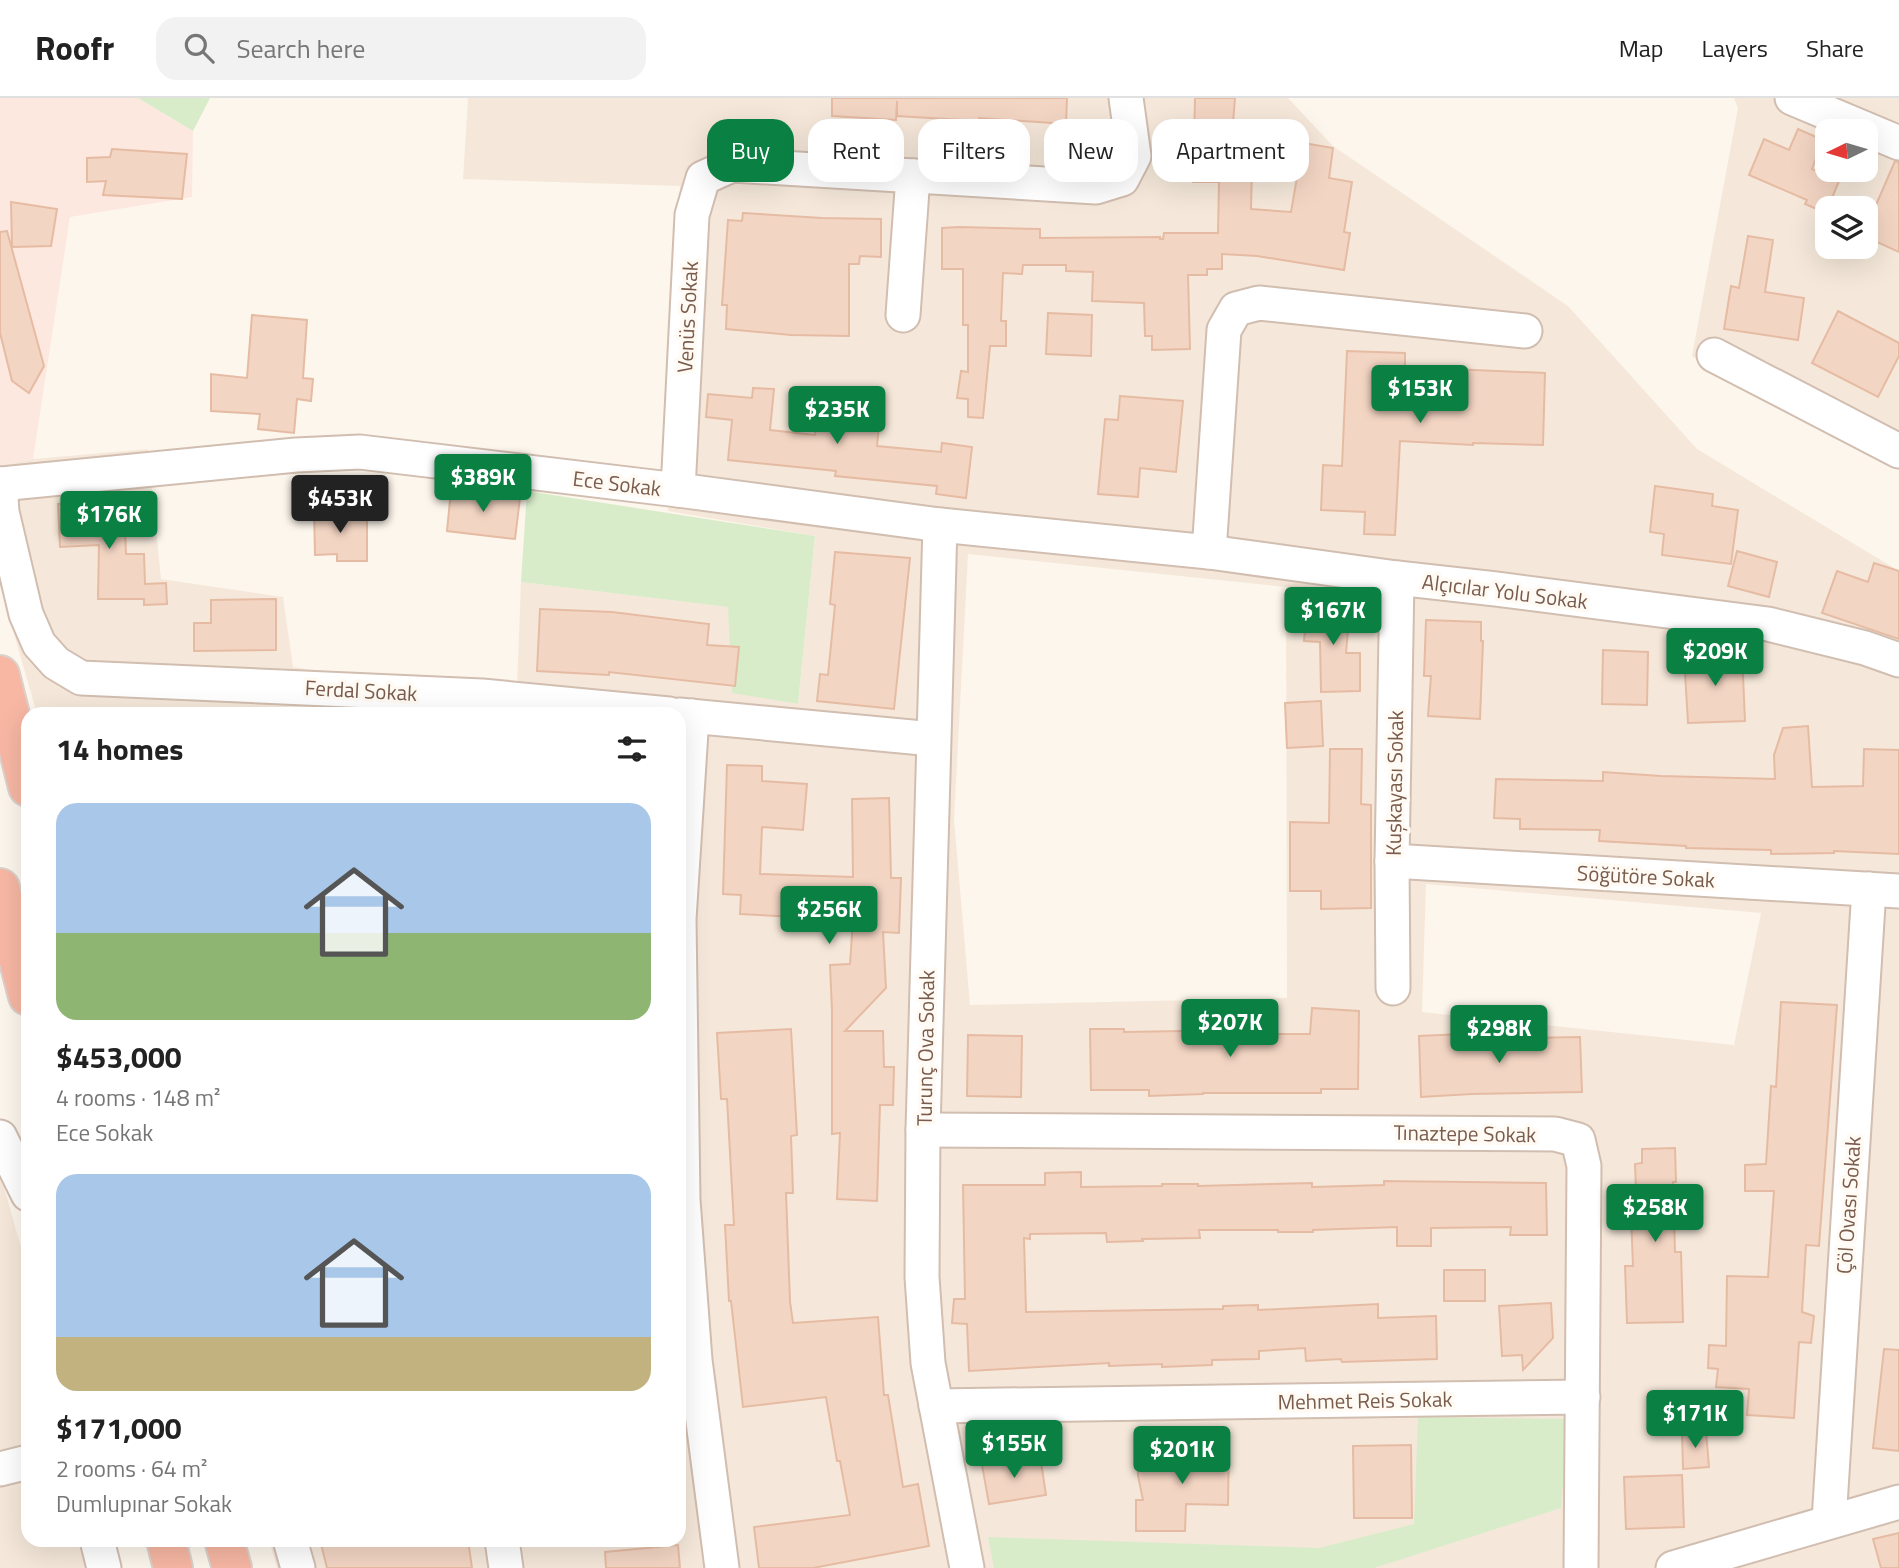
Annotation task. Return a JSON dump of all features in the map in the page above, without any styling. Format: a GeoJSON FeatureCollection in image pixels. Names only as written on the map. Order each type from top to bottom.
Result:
{"type":"FeatureCollection","features":[{"type":"Feature","properties":{"kind":"highway"},"geometry":{"type":"LineString","coordinates":[[0,675],[21,759]]}},
{"type":"Feature","properties":{"kind":"highway"},"geometry":{"type":"LineString","coordinates":[[0,888],[21,969]]}},
{"type":"Feature","properties":{"kind":"highway"},"geometry":{"type":"LineString","coordinates":[[168,1547],[173,1568]]}},
{"type":"Feature","properties":{"kind":"highway"},"geometry":{"type":"LineString","coordinates":[[226,1547],[232,1568]]}},
{"type":"Feature","properties":{"kind":"street"},"geometry":{"type":"LineString","coordinates":[[903,315],[913,176],[1096,187],[1122,179],[1134,156],[1126,98]]}},
{"type":"Feature","properties":{"kind":"street"},"geometry":{"type":"LineString","coordinates":[[1791,98],[1899,143]]}},
{"type":"Feature","properties":{"kind":"street","name":"Venüs Sokak"},"geometry":{"type":"LineString","coordinates":[[678,490],[692,215],[703,178],[732,165],[913,176]]}},
{"type":"Feature","properties":{"kind":"street"},"geometry":{"type":"LineString","coordinates":[[1209,552],[1224,330],[1236,309],[1259,303],[1525,331]]}},
{"type":"Feature","properties":{"kind":"street"},"geometry":{"type":"LineString","coordinates":[[1714,355],[1899,451]]}},
{"type":"Feature","properties":{"kind":"street","name":"Ece Sokak"},"geometry":{"type":"LineString","coordinates":[[0,484],[296,455],[360,452],[940,525]]}},
{"type":"Feature","properties":{"kind":"street","name":"Ferdal Sokak"},"geometry":{"type":"LineString","coordinates":[[0,484],[2,512],[26,614],[39,644],[56,663],[81,678],[482,696],[597,707]]}},
{"type":"Feature","properties":{"kind":"street","name":"Alçıcılar Yolu Sokak"},"geometry":{"type":"LineString","coordinates":[[940,525],[1209,552],[1768,624],[1865,648],[1899,660]]}},
{"type":"Feature","properties":{"kind":"street","name":"Turunç Ova Sokak"},"geometry":{"type":"LineString","coordinates":[[940,525],[923,1130],[922,1278],[928,1363],[967,1568]]}},
{"type":"Feature","properties":{"kind":"street","name":"Kuşkayası Sokak"},"geometry":{"type":"LineString","coordinates":[[1393,988],[1392,862],[1397,578]]}},
{"type":"Feature","properties":{"kind":"street","name":"Ferdal Sokak"},"geometry":{"type":"LineString","coordinates":[[686,716],[933,739]]}},
{"type":"Feature","properties":{"kind":"street","name":"Söğütöre Sokak"},"geometry":{"type":"LineString","coordinates":[[1392,862],[1884,890]]}},
{"type":"Feature","properties":{"kind":"street","name":"Çöl Ovası Sokak"},"geometry":{"type":"LineString","coordinates":[[1829,1521],[1884,890]]}},
{"type":"Feature","properties":{"kind":"street","name":"Tınaztepe Sokak"},"geometry":{"type":"LineString","coordinates":[[923,1130],[1555,1134],[1578,1140],[1584,1166],[1581,1568]]}},
{"type":"Feature","properties":{"kind":"street"},"geometry":{"type":"LineString","coordinates":[[0,1137],[21,1169]]}},
{"type":"Feature","properties":{"kind":"street"},"geometry":{"type":"LineString","coordinates":[[686,1249],[695,1360],[722,1568]]}},
{"type":"Feature","properties":{"kind":"street","name":"Mehmet Reis Sokak"},"geometry":{"type":"LineString","coordinates":[[936,1406],[1583,1397]]}},
{"type":"Feature","properties":{"kind":"street"},"geometry":{"type":"LineString","coordinates":[[0,1469],[21,1464]]}},
{"type":"Feature","properties":{"kind":"street"},"geometry":{"type":"LineString","coordinates":[[1673,1568],[1899,1502]]}},
{"type":"Feature","properties":{"kind":"street"},"geometry":{"type":"LineString","coordinates":[[99,1547],[104,1568]]}},
{"type":"Feature","properties":{"kind":"street"},"geometry":{"type":"LineString","coordinates":[[292,1547],[298,1568]]}},
{"type":"Feature","properties":{"kind":"street"},"geometry":{"type":"LineString","coordinates":[[503,1547],[506,1568]]}},
{"type":"Feature","properties":{"kind":"shaded area"},"geometry":{"type":"Polygon","coordinates":[[[0,98],[138,98],[193,131],[192,197],[70,217],[33,459],[0,465],[0,98]]]}},
{"type":"Feature","properties":{"kind":"shaded area"},"geometry":{"type":"Polygon","coordinates":[[[468,98],[1288,98],[1308,119],[1152,119],[1152,182],[1309,182],[1309,120],[1333,146],[1568,306],[1697,449],[1899,571],[1899,1568],[277,1568],[271,1547],[686,1547],[686,707],[516,707],[521,582],[729,607],[732,692],[798,704],[815,536],[668,511],[680,186],[463,179],[468,98]],[[968,554],[954,819],[970,1005],[1287,998],[1286,587],[968,554]],[[1426,884],[1422,1012],[1734,1045],[1761,913],[1426,884]]]}},
{"type":"Feature","properties":{"kind":"shaded area"},"geometry":{"type":"Polygon","coordinates":[[[1734,98],[1899,98],[1899,470],[1692,356],[1738,108],[1734,98]]]}},
{"type":"Feature","properties":{"kind":"shaded area"},"geometry":{"type":"Polygon","coordinates":[[[148,449],[161,579],[283,597],[293,667],[347,676],[353,707],[35,707],[0,585],[0,465],[33,459],[148,449]]]}},
{"type":"Feature","properties":{"kind":"shaded area"},"geometry":{"type":"Polygon","coordinates":[[[0,1173],[21,1247],[21,1547],[106,1547],[112,1568],[0,1568],[0,1173]]]}},
{"type":"Feature","properties":{"kind":"green space"},"geometry":{"type":"Polygon","coordinates":[[[138,98],[210,98],[193,131],[138,98]]]}},
{"type":"Feature","properties":{"kind":"green space"},"geometry":{"type":"Polygon","coordinates":[[[527,491],[815,536],[798,704],[732,693],[728,607],[521,582],[527,491]]]}},
{"type":"Feature","properties":{"kind":"green space"},"geometry":{"type":"Polygon","coordinates":[[[1418,1417],[1568,1419],[1561,1508],[1374,1568],[994,1568],[988,1537],[1319,1548],[1414,1524],[1418,1417]]]}},
{"type":"Feature","properties":{"kind":"building"},"geometry":{"type":"Polygon","coordinates":[[[832,98],[1067,98],[1066,119],[1044,119],[1044,122],[1030,122],[1030,119],[897,116],[897,101],[896,119],[832,116],[832,98]]]}},
{"type":"Feature","properties":{"kind":"building"},"geometry":{"type":"Polygon","coordinates":[[[1195,98],[1235,98],[1233,119],[1194,119],[1195,98]]]}},
{"type":"Feature","properties":{"kind":"building"},"geometry":{"type":"Polygon","coordinates":[[[1798,129],[1815,136],[1815,161],[1812,169],[1815,170],[1815,182],[1839,182],[1833,196],[1815,196],[1815,208],[1805,204],[1807,200],[1749,175],[1764,139],[1789,150],[1798,129]]]}},
{"type":"Feature","properties":{"kind":"building"},"geometry":{"type":"Polygon","coordinates":[[[1309,144],[1333,148],[1329,178],[1352,182],[1344,232],[1350,233],[1344,270],[1257,256],[1222,254],[1222,269],[1207,269],[1207,275],[1188,275],[1190,349],[1152,350],[1152,336],[1145,336],[1144,303],[1092,301],[1093,272],[1066,271],[1066,265],[1023,265],[1022,274],[1003,273],[1001,321],[1006,321],[1006,346],[990,346],[983,418],[968,417],[968,399],[957,398],[961,371],[968,372],[968,325],[963,325],[963,269],[942,269],[942,228],[1040,229],[1040,238],[1163,239],[1164,233],[1218,233],[1219,182],[1252,182],[1251,209],[1291,212],[1296,182],[1309,182],[1309,144]]]}},
{"type":"Feature","properties":{"kind":"building"},"geometry":{"type":"Polygon","coordinates":[[[112,149],[187,154],[182,199],[103,195],[106,181],[87,182],[87,158],[110,157],[112,149]]]}},
{"type":"Feature","properties":{"kind":"building"},"geometry":{"type":"Polygon","coordinates":[[[1895,161],[1899,162],[1899,252],[1878,242],[1878,200],[1895,161]]]}},
{"type":"Feature","properties":{"kind":"building"},"geometry":{"type":"Polygon","coordinates":[[[11,202],[57,209],[51,246],[12,247],[11,202]]]}},
{"type":"Feature","properties":{"kind":"building"},"geometry":{"type":"Polygon","coordinates":[[[743,213],[881,219],[881,257],[860,256],[859,264],[849,264],[849,336],[791,335],[726,329],[727,305],[722,305],[728,220],[742,221],[743,213]]]}},
{"type":"Feature","properties":{"kind":"building"},"geometry":{"type":"Polygon","coordinates":[[[7,231],[44,366],[29,393],[12,381],[0,333],[0,232],[7,231]]]}},
{"type":"Feature","properties":{"kind":"building"},"geometry":{"type":"Polygon","coordinates":[[[1748,236],[1773,240],[1765,292],[1804,298],[1798,340],[1724,329],[1731,286],[1739,288],[1748,236]]]}},
{"type":"Feature","properties":{"kind":"building"},"geometry":{"type":"Polygon","coordinates":[[[1838,311],[1899,343],[1899,356],[1878,397],[1812,363],[1838,311]]]}},
{"type":"Feature","properties":{"kind":"building"},"geometry":{"type":"Polygon","coordinates":[[[1048,313],[1092,315],[1091,356],[1046,354],[1048,313]]]}},
{"type":"Feature","properties":{"kind":"building"},"geometry":{"type":"Polygon","coordinates":[[[252,315],[307,320],[303,378],[313,379],[311,401],[297,399],[294,433],[258,429],[260,414],[211,411],[211,374],[247,378],[252,315]]]}},
{"type":"Feature","properties":{"kind":"building"},"geometry":{"type":"Polygon","coordinates":[[[1347,351],[1405,353],[1405,367],[1545,373],[1543,445],[1400,441],[1395,535],[1364,534],[1365,512],[1321,510],[1323,465],[1342,466],[1347,351]]]}},
{"type":"Feature","properties":{"kind":"building"},"geometry":{"type":"Polygon","coordinates":[[[753,388],[774,389],[770,430],[815,435],[817,411],[859,415],[860,403],[881,405],[877,446],[941,452],[942,443],[972,447],[966,498],[936,494],[937,486],[835,476],[836,471],[728,460],[732,420],[706,417],[708,394],[752,398],[753,388]]]}},
{"type":"Feature","properties":{"kind":"building"},"geometry":{"type":"Polygon","coordinates":[[[1120,396],[1183,401],[1176,472],[1140,468],[1138,497],[1098,494],[1105,419],[1118,420],[1120,396]]]}},
{"type":"Feature","properties":{"kind":"building"},"geometry":{"type":"Polygon","coordinates":[[[1655,486],[1713,494],[1712,506],[1738,510],[1731,564],[1662,555],[1664,534],[1650,532],[1655,486]]]}},
{"type":"Feature","properties":{"kind":"building"},"geometry":{"type":"Polygon","coordinates":[[[451,490],[520,498],[515,539],[447,531],[451,490]]]}},
{"type":"Feature","properties":{"kind":"building"},"geometry":{"type":"Polygon","coordinates":[[[124,502],[126,554],[144,554],[145,584],[166,583],[167,604],[144,605],[144,599],[98,599],[99,545],[60,547],[58,504],[124,502]]]}},
{"type":"Feature","properties":{"kind":"building"},"geometry":{"type":"Polygon","coordinates":[[[314,509],[351,509],[351,519],[367,519],[367,561],[337,561],[337,554],[315,555],[314,509]]]}},
{"type":"Feature","properties":{"kind":"building"},"geometry":{"type":"Polygon","coordinates":[[[1737,551],[1777,562],[1769,597],[1728,586],[1737,551]]]}},
{"type":"Feature","properties":{"kind":"building"},"geometry":{"type":"Polygon","coordinates":[[[835,552],[910,558],[894,709],[817,701],[820,674],[828,675],[835,605],[830,604],[835,552]]]}},
{"type":"Feature","properties":{"kind":"building"},"geometry":{"type":"Polygon","coordinates":[[[1874,563],[1899,571],[1899,639],[1822,613],[1837,571],[1868,582],[1874,563]]]}},
{"type":"Feature","properties":{"kind":"building"},"geometry":{"type":"Polygon","coordinates":[[[276,599],[276,650],[194,651],[194,623],[211,623],[211,600],[276,599]]]}},
{"type":"Feature","properties":{"kind":"building"},"geometry":{"type":"Polygon","coordinates":[[[1307,603],[1350,607],[1346,653],[1360,653],[1360,691],[1321,692],[1320,642],[1304,641],[1307,603]]]}},
{"type":"Feature","properties":{"kind":"building"},"geometry":{"type":"Polygon","coordinates":[[[540,609],[612,612],[709,624],[707,645],[739,647],[735,686],[609,672],[609,675],[537,671],[540,609]]]}},
{"type":"Feature","properties":{"kind":"building"},"geometry":{"type":"Polygon","coordinates":[[[1426,620],[1481,622],[1483,641],[1480,719],[1428,716],[1431,676],[1424,676],[1426,620]]]}},
{"type":"Feature","properties":{"kind":"building"},"geometry":{"type":"Polygon","coordinates":[[[1603,650],[1648,652],[1647,705],[1602,704],[1603,650]]]}},
{"type":"Feature","properties":{"kind":"building"},"geometry":{"type":"Polygon","coordinates":[[[1742,653],[1745,721],[1688,723],[1684,656],[1742,653]]]}},
{"type":"Feature","properties":{"kind":"building"},"geometry":{"type":"Polygon","coordinates":[[[1321,701],[1323,746],[1287,748],[1285,703],[1321,701]]]}},
{"type":"Feature","properties":{"kind":"building"},"geometry":{"type":"Polygon","coordinates":[[[1808,726],[1812,787],[1863,786],[1864,749],[1899,750],[1899,854],[1834,851],[1771,854],[1771,850],[1686,848],[1599,841],[1600,830],[1520,829],[1520,819],[1494,818],[1496,779],[1603,781],[1603,772],[1775,779],[1774,755],[1783,728],[1808,726]]]}},
{"type":"Feature","properties":{"kind":"building"},"geometry":{"type":"Polygon","coordinates":[[[1330,749],[1362,749],[1361,804],[1371,805],[1371,908],[1321,909],[1321,891],[1290,891],[1290,822],[1329,823],[1330,749]]]}},
{"type":"Feature","properties":{"kind":"building"},"geometry":{"type":"Polygon","coordinates":[[[727,765],[762,766],[762,781],[807,784],[803,830],[762,827],[760,874],[853,877],[852,799],[889,798],[891,878],[901,878],[899,933],[883,932],[886,988],[845,1031],[883,1031],[884,1067],[894,1067],[893,1105],[880,1105],[877,1201],[837,1199],[840,1133],[832,1134],[830,965],[850,964],[853,920],[740,914],[741,895],[723,894],[727,765]]]}},
{"type":"Feature","properties":{"kind":"building"},"geometry":{"type":"Polygon","coordinates":[[[1781,1002],[1837,1005],[1819,1246],[1806,1245],[1802,1312],[1814,1316],[1811,1343],[1799,1342],[1794,1418],[1747,1415],[1749,1389],[1716,1387],[1718,1369],[1708,1368],[1709,1345],[1726,1346],[1727,1276],[1768,1277],[1774,1191],[1745,1191],[1745,1165],[1766,1164],[1771,1086],[1776,1087],[1781,1002]]]}},
{"type":"Feature","properties":{"kind":"building"},"geometry":{"type":"Polygon","coordinates":[[[1312,1008],[1359,1011],[1358,1089],[1321,1089],[1321,1093],[1149,1096],[1149,1090],[1091,1090],[1090,1029],[1124,1029],[1124,1032],[1243,1030],[1243,1034],[1310,1034],[1312,1008]]]}},
{"type":"Feature","properties":{"kind":"building"},"geometry":{"type":"Polygon","coordinates":[[[791,1029],[797,1135],[791,1136],[793,1193],[786,1193],[793,1323],[878,1317],[884,1395],[888,1395],[903,1487],[918,1484],[929,1546],[813,1568],[759,1568],[754,1527],[850,1515],[826,1397],[743,1407],[729,1301],[725,1225],[734,1225],[727,1099],[721,1099],[717,1033],[791,1029]]]}},
{"type":"Feature","properties":{"kind":"building"},"geometry":{"type":"Polygon","coordinates":[[[968,1035],[1022,1036],[1021,1097],[967,1096],[968,1035]]]}},
{"type":"Feature","properties":{"kind":"building"},"geometry":{"type":"Polygon","coordinates":[[[1520,1035],[1520,1038],[1580,1037],[1582,1092],[1421,1097],[1419,1036],[1520,1035]]]}},
{"type":"Feature","properties":{"kind":"building"},"geometry":{"type":"Polygon","coordinates":[[[1675,1148],[1675,1252],[1681,1252],[1683,1322],[1627,1323],[1625,1266],[1633,1266],[1631,1215],[1637,1215],[1635,1164],[1642,1163],[1642,1149],[1675,1148]]]}},
{"type":"Feature","properties":{"kind":"building"},"geometry":{"type":"Polygon","coordinates":[[[1081,1172],[1081,1187],[1312,1183],[1312,1187],[1384,1185],[1384,1181],[1546,1183],[1547,1235],[1510,1235],[1511,1227],[1431,1228],[1431,1246],[1397,1246],[1397,1227],[1313,1232],[1199,1230],[1200,1238],[1107,1242],[1106,1233],[1030,1234],[1030,1239],[1024,1238],[1026,1312],[1223,1309],[1223,1306],[1258,1305],[1258,1310],[1378,1304],[1378,1318],[1436,1316],[1437,1359],[1306,1361],[1305,1348],[1259,1351],[1259,1359],[1212,1360],[1212,1365],[1109,1366],[1109,1363],[969,1371],[967,1324],[952,1323],[954,1299],[965,1299],[963,1185],[1045,1185],[1045,1173],[1081,1172]]]}},
{"type":"Feature","properties":{"kind":"building"},"geometry":{"type":"Polygon","coordinates":[[[1444,1270],[1485,1270],[1485,1301],[1444,1301],[1444,1270]]]}},
{"type":"Feature","properties":{"kind":"building"},"geometry":{"type":"Polygon","coordinates":[[[1551,1303],[1553,1338],[1523,1370],[1522,1355],[1502,1356],[1499,1306],[1551,1303]]]}},
{"type":"Feature","properties":{"kind":"building"},"geometry":{"type":"Polygon","coordinates":[[[1884,1349],[1899,1350],[1899,1451],[1873,1448],[1884,1349]]]}},
{"type":"Feature","properties":{"kind":"building"},"geometry":{"type":"Polygon","coordinates":[[[1706,1431],[1709,1467],[1683,1469],[1682,1432],[1706,1431]]]}},
{"type":"Feature","properties":{"kind":"building"},"geometry":{"type":"Polygon","coordinates":[[[1183,1441],[1229,1443],[1228,1505],[1186,1504],[1185,1531],[1136,1531],[1136,1500],[1143,1500],[1138,1469],[1148,1460],[1182,1460],[1183,1441]]]}},
{"type":"Feature","properties":{"kind":"building"},"geometry":{"type":"Polygon","coordinates":[[[1411,1445],[1412,1518],[1354,1518],[1353,1446],[1411,1445]]]}},
{"type":"Feature","properties":{"kind":"building"},"geometry":{"type":"Polygon","coordinates":[[[1040,1455],[1046,1495],[989,1504],[982,1465],[1040,1455]]]}},
{"type":"Feature","properties":{"kind":"building"},"geometry":{"type":"Polygon","coordinates":[[[1682,1475],[1684,1527],[1626,1529],[1624,1477],[1682,1475]]]}},
{"type":"Feature","properties":{"kind":"building"},"geometry":{"type":"Polygon","coordinates":[[[1899,1533],[1899,1568],[1881,1568],[1873,1539],[1899,1533]]]}},
{"type":"Feature","properties":{"kind":"building"},"geometry":{"type":"Polygon","coordinates":[[[322,1547],[469,1547],[472,1568],[327,1568],[322,1547]]]}},
{"type":"Feature","properties":{"kind":"building"},"geometry":{"type":"Polygon","coordinates":[[[678,1547],[680,1568],[606,1568],[605,1552],[678,1547]]]}}]}
